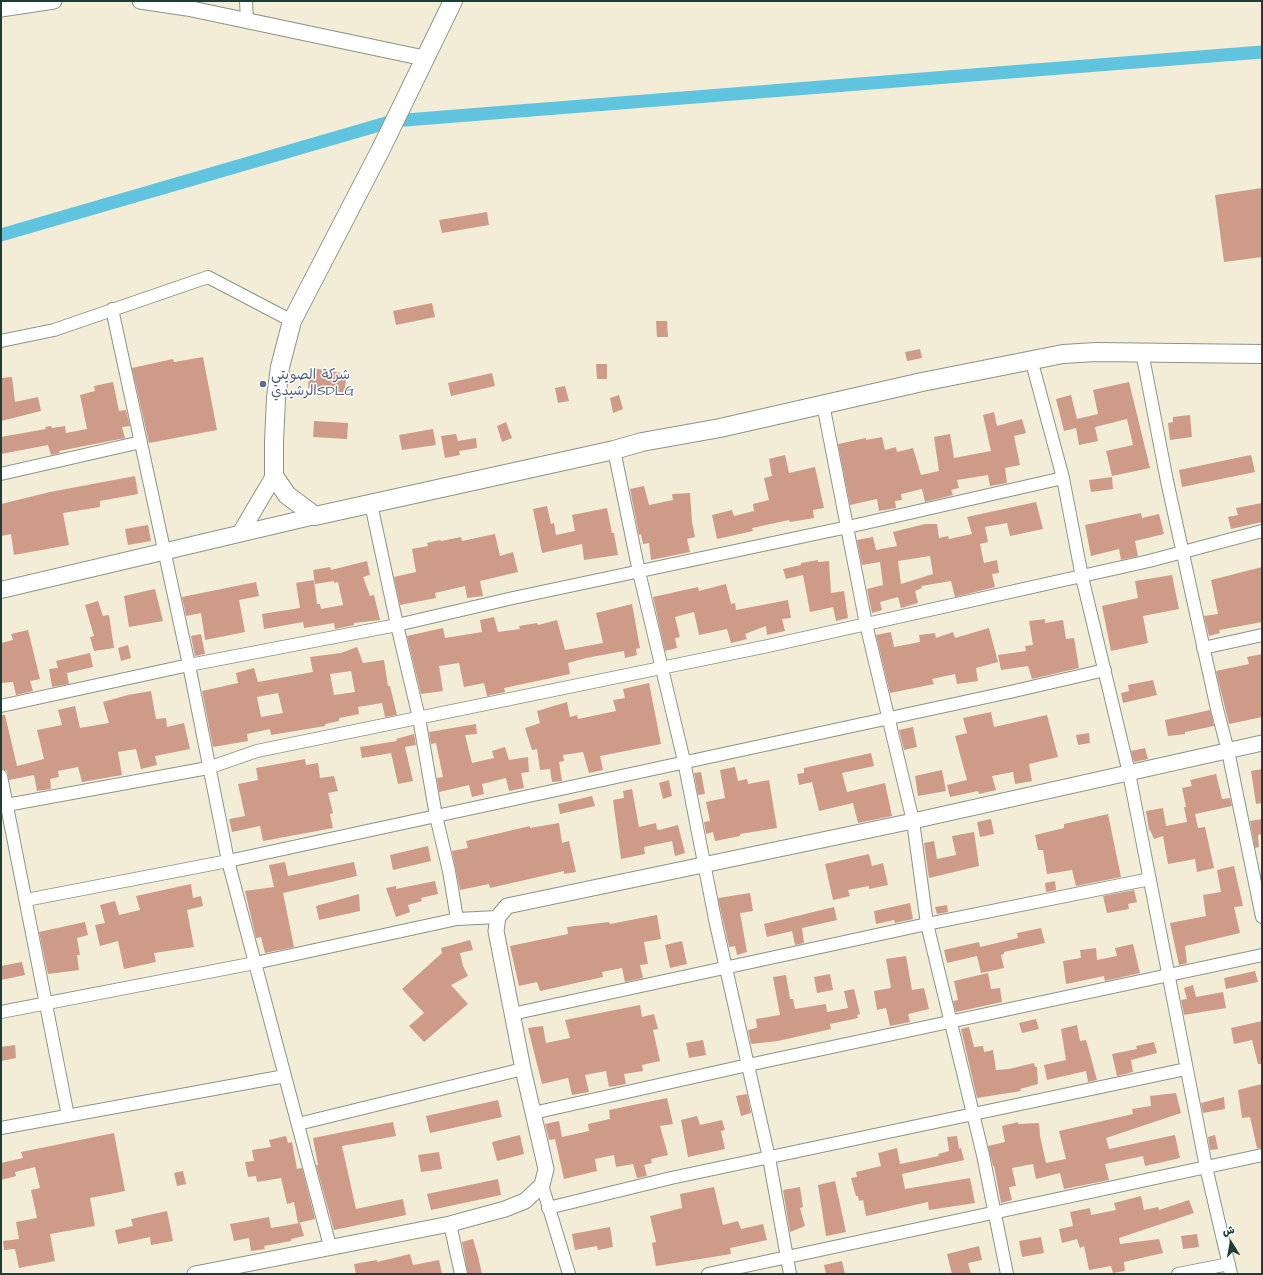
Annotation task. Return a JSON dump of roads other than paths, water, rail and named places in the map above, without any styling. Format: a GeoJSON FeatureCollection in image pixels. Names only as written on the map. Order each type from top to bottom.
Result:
{"type":"FeatureCollection","features":[{"type":"Feature","properties":{"kind":"main road"},"geometry":{"type":"LineString","coordinates":[[241,532],[274,476],[276,398],[280,366],[292,321],[381,149],[452,1]]}},
{"type":"Feature","properties":{"kind":"main road"},"geometry":{"type":"LineString","coordinates":[[1,590],[165,552],[241,532],[614,450],[642,442],[720,428],[824,404],[1063,354],[1142,352],[1262,354]]}},
{"type":"Feature","properties":{"kind":"main road"},"geometry":{"type":"LineString","coordinates":[[274,476],[287,495],[315,516]]}},
{"type":"Feature","properties":{"kind":"street"},"geometry":{"type":"LineString","coordinates":[[1,9],[54,1]]}},
{"type":"Feature","properties":{"kind":"street"},"geometry":{"type":"LineString","coordinates":[[140,1],[247,20],[424,58]]}},
{"type":"Feature","properties":{"kind":"street"},"geometry":{"type":"LineString","coordinates":[[246,1],[247,20]]}},
{"type":"Feature","properties":{"kind":"street"},"geometry":{"type":"LineString","coordinates":[[1,341],[54,330],[208,277],[292,321]]}},
{"type":"Feature","properties":{"kind":"street"},"geometry":{"type":"LineString","coordinates":[[112,309],[189,666],[208,768],[228,861],[330,1246]]}},
{"type":"Feature","properties":{"kind":"street"},"geometry":{"type":"LineString","coordinates":[[1142,352],[1203,648],[1256,858],[1262,917]]}},
{"type":"Feature","properties":{"kind":"street"},"geometry":{"type":"LineString","coordinates":[[1031,360],[1064,478],[1082,577],[1129,773],[1186,1069],[1206,1167],[1230,1269],[1178,1274]]}},
{"type":"Feature","properties":{"kind":"street"},"geometry":{"type":"LineString","coordinates":[[824,404],[866,624],[913,821],[927,924],[983,1155],[1007,1274]]}},
{"type":"Feature","properties":{"kind":"street"},"geometry":{"type":"LineString","coordinates":[[1,474],[141,442]]}},
{"type":"Feature","properties":{"kind":"street"},"geometry":{"type":"LineString","coordinates":[[614,450],[639,572],[684,761],[726,968],[769,1158],[790,1274]]}},
{"type":"Feature","properties":{"kind":"street"},"geometry":{"type":"LineString","coordinates":[[1,706],[189,666],[397,626],[513,598],[848,527],[1064,478]]}},
{"type":"Feature","properties":{"kind":"street"},"geometry":{"type":"LineString","coordinates":[[371,504],[397,626],[419,718],[436,816],[449,871],[457,919]]}},
{"type":"Feature","properties":{"kind":"street"},"geometry":{"type":"LineString","coordinates":[[4,806],[208,768],[257,751],[866,624],[1082,577],[1262,531]]}},
{"type":"Feature","properties":{"kind":"street"},"geometry":{"type":"LineString","coordinates":[[1203,648],[1262,635]]}},
{"type":"Feature","properties":{"kind":"street"},"geometry":{"type":"LineString","coordinates":[[26,900],[228,861],[1105,670]]}},
{"type":"Feature","properties":{"kind":"street"},"geometry":{"type":"LineString","coordinates":[[568,1274],[542,1185],[546,1168],[523,1069],[496,931],[498,917],[507,906],[705,863],[913,821],[1262,744]]}},
{"type":"Feature","properties":{"kind":"street"},"geometry":{"type":"LineString","coordinates":[[1,776],[4,806],[26,900],[68,1116]]}},
{"type":"Feature","properties":{"kind":"street"},"geometry":{"type":"LineString","coordinates":[[512,1014],[927,924],[1150,879]]}},
{"type":"Feature","properties":{"kind":"street"},"geometry":{"type":"LineString","coordinates":[[1,1012],[255,963],[457,919],[498,917]]}},
{"type":"Feature","properties":{"kind":"street"},"geometry":{"type":"LineString","coordinates":[[533,1113],[748,1065],[1262,955]]}},
{"type":"Feature","properties":{"kind":"street"},"geometry":{"type":"LineString","coordinates":[[298,1124],[523,1069]]}},
{"type":"Feature","properties":{"kind":"street"},"geometry":{"type":"LineString","coordinates":[[548,1208],[671,1178],[973,1116],[1186,1069]]}},
{"type":"Feature","properties":{"kind":"street"},"geometry":{"type":"LineString","coordinates":[[1,1128],[285,1076]]}},
{"type":"Feature","properties":{"kind":"street"},"geometry":{"type":"LineString","coordinates":[[708,1274],[994,1214],[1262,1155]]}},
{"type":"Feature","properties":{"kind":"street"},"geometry":{"type":"LineString","coordinates":[[195,1274],[243,1269],[330,1246],[450,1224],[505,1209],[525,1201],[542,1185]]}},
{"type":"Feature","properties":{"kind":"street"},"geometry":{"type":"LineString","coordinates":[[450,1224],[461,1274]]}},
{"type":"Feature","properties":{"kind":"waterway"},"geometry":{"type":"LineString","coordinates":[[1,235],[393,121],[1262,52]]}},
{"type":"Feature","properties":{"kind":"place","name":"شركة الصويتي الرشيديSDLG"},"geometry":{"type":"Point","coordinates":[263,384]}}]}
